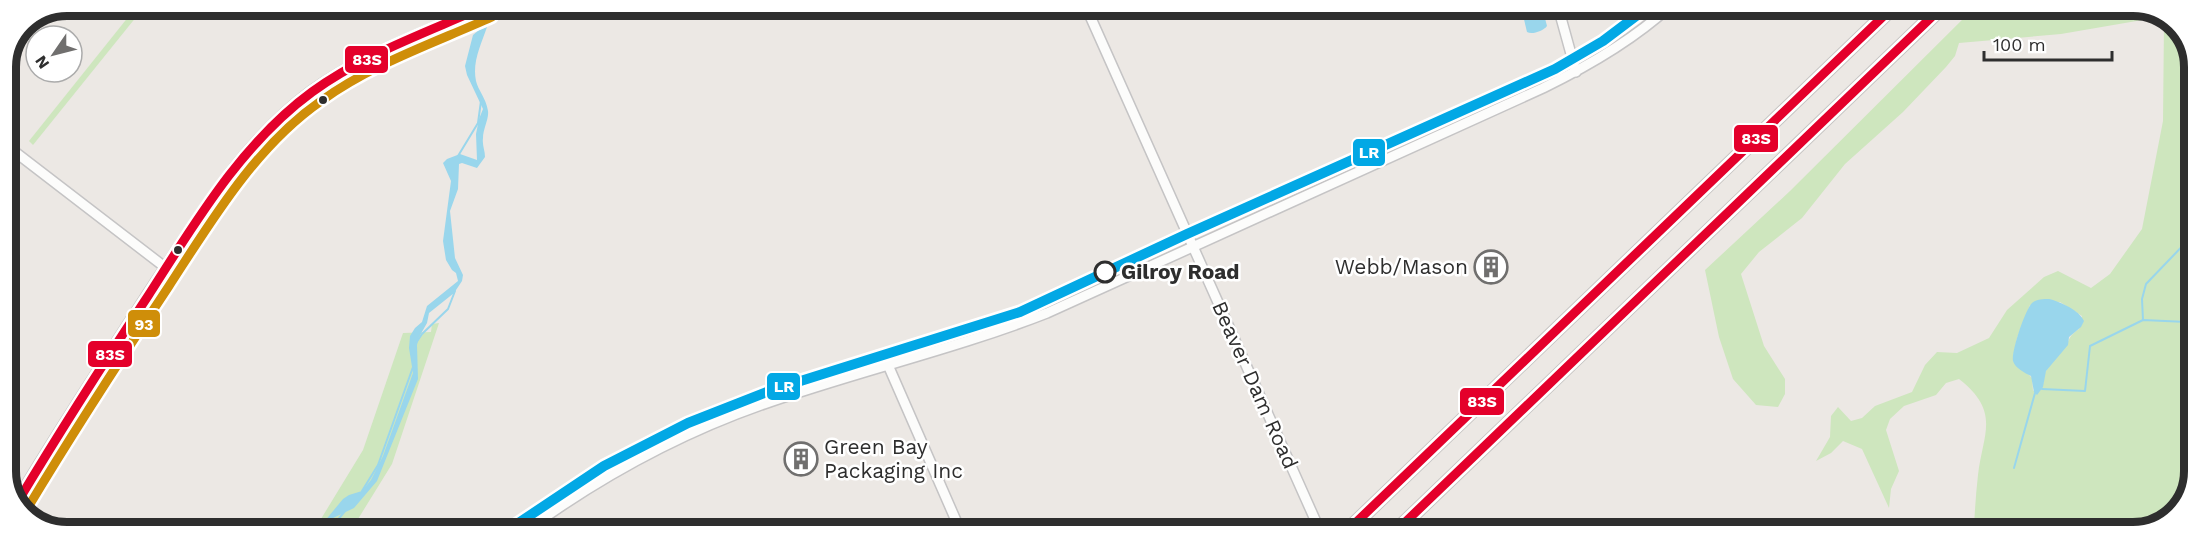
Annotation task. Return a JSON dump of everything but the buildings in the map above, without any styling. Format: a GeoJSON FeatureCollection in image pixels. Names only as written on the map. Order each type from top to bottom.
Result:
{"type":"FeatureCollection","features":[{"type":"Feature","properties":{"kind":"highway"},"geometry":{"type":"LineString","coordinates":[[1355,522],[1884,16]]}},
{"type":"Feature","properties":{"kind":"highway"},"geometry":{"type":"LineString","coordinates":[[1404,522],[1933,16]]}},
{"type":"Feature","properties":{"kind":"main road"},"geometry":{"type":"LineString","coordinates":[[22,495],[166,268],[243,157],[272,126],[330,80],[365,60],[464,16]]}},
{"type":"Feature","properties":{"kind":"street","name":"Beaver Dam Road"},"geometry":{"type":"LineString","coordinates":[[1090,16],[1316,522]]}},
{"type":"Feature","properties":{"kind":"street"},"geometry":{"type":"LineString","coordinates":[[1560,16],[1576,72]]}},
{"type":"Feature","properties":{"kind":"street"},"geometry":{"type":"LineString","coordinates":[[539,522],[603,479],[675,441],[764,404],[1029,320],[1193,246],[1576,72],[1623,43],[1657,16]]}},
{"type":"Feature","properties":{"kind":"street"},"geometry":{"type":"LineString","coordinates":[[16,153],[166,268]]}},
{"type":"Feature","properties":{"kind":"street"},"geometry":{"type":"LineString","coordinates":[[888,365],[957,522]]}},
{"type":"Feature","properties":{"kind":"green space"},"geometry":{"type":"Polygon","coordinates":[[[129,16],[137,16],[84,82],[84,72],[129,16]]]}},
{"type":"Feature","properties":{"kind":"green space"},"geometry":{"type":"Polygon","coordinates":[[[1966,16],[2133,16],[2149,19],[2061,34],[1959,43],[1955,56],[1946,67],[1903,112],[1845,164],[1802,218],[1759,252],[1741,274],[1764,346],[1785,379],[1785,394],[1778,407],[1756,405],[1733,379],[1719,337],[1705,270],[1790,191],[1966,16]]]}},
{"type":"Feature","properties":{"kind":"green space"},"geometry":{"type":"Polygon","coordinates":[[[2164,27],[2177,42],[2183,64],[2184,472],[2177,497],[2164,512],[2140,522],[1974,522],[1978,475],[1985,435],[1985,413],[1972,391],[1959,379],[1946,383],[1936,395],[1904,406],[1890,419],[1886,430],[1899,471],[1891,489],[1889,508],[1862,449],[1843,441],[1831,453],[1816,461],[1830,437],[1831,416],[1838,407],[1851,421],[1862,418],[1875,406],[1912,392],[1925,365],[1937,352],[1957,353],[1989,338],[2007,310],[2044,277],[2058,271],[2091,288],[2110,274],[2142,229],[2163,121],[2164,27]],[[2060,302],[2030,305],[2017,338],[2013,358],[2032,378],[2033,391],[2044,382],[2048,368],[2071,336],[2079,329],[2082,316],[2060,302]]]}},
{"type":"Feature","properties":{"kind":"green space"},"geometry":{"type":"Polygon","coordinates":[[[75,84],[82,84],[33,145],[29,141],[75,84]]]}},
{"type":"Feature","properties":{"kind":"green space"},"geometry":{"type":"Polygon","coordinates":[[[439,323],[392,464],[356,522],[319,522],[363,450],[403,333],[431,332],[432,324],[439,323]]]}},
{"type":"Feature","properties":{"kind":"water"},"geometry":{"type":"Polygon","coordinates":[[[1523,16],[1544,16],[1547,26],[1537,32],[1527,32],[1523,16]]]}},
{"type":"Feature","properties":{"kind":"water"},"geometry":{"type":"Polygon","coordinates":[[[487,27],[475,67],[477,84],[488,111],[483,141],[485,157],[477,168],[459,164],[458,189],[450,211],[455,258],[463,275],[462,281],[454,293],[429,313],[417,345],[418,379],[377,481],[354,508],[329,522],[324,522],[343,499],[362,491],[371,480],[383,456],[413,373],[409,348],[410,336],[422,322],[427,306],[458,281],[456,273],[446,260],[443,241],[451,181],[443,163],[460,154],[477,160],[476,134],[483,109],[465,66],[473,35],[487,27]]]}},
{"type":"Feature","properties":{"kind":"water"},"geometry":{"type":"Polygon","coordinates":[[[2049,299],[2074,310],[2084,321],[2081,327],[2069,337],[2068,345],[2046,371],[2043,387],[2037,395],[2034,392],[2031,376],[2016,366],[2013,356],[2019,331],[2029,307],[2036,301],[2049,299]]]}},
{"type":"Feature","properties":{"kind":"waterway"},"geometry":{"type":"LineString","coordinates":[[458,156],[478,123],[481,101]]}},
{"type":"Feature","properties":{"kind":"waterway"},"geometry":{"type":"LineString","coordinates":[[2143,320],[2142,299],[2146,284],[2183,245]]}},
{"type":"Feature","properties":{"kind":"waterway"},"geometry":{"type":"LineString","coordinates":[[416,343],[448,309],[455,291]]}},
{"type":"Feature","properties":{"kind":"waterway"},"geometry":{"type":"LineString","coordinates":[[2042,389],[2085,391],[2090,346],[2143,320],[2184,322]]}},
{"type":"Feature","properties":{"kind":"waterway"},"geometry":{"type":"LineString","coordinates":[[362,491],[378,465],[413,367]]}},
{"type":"Feature","properties":{"kind":"waterway"},"geometry":{"type":"LineString","coordinates":[[2014,468],[2035,393]]}},
{"type":"Feature","properties":{"kind":"waterway"},"geometry":{"type":"LineString","coordinates":[[336,522],[345,511]]}},
{"type":"Feature","properties":{"kind":"transit line","name":"83S"},"geometry":{"type":"LineString","coordinates":[[22,495],[81,399],[202,213],[241,160],[263,136],[286,113],[332,78],[397,44],[463,16]]}},
{"type":"Feature","properties":{"kind":"transit line","name":"LR"},"geometry":{"type":"LineString","coordinates":[[520,522],[604,466],[688,423],[772,390],[1020,312],[1187,234],[1555,69],[1603,41],[1636,16]]}},
{"type":"Feature","properties":{"kind":"transit line","name":"83S"},"geometry":{"type":"LineString","coordinates":[[1356,522],[1884,16]]}},
{"type":"Feature","properties":{"kind":"transit line","name":"83S"},"geometry":{"type":"LineString","coordinates":[[1405,522],[1933,16]]}},
{"type":"Feature","properties":{"kind":"transit line","name":"93"},"geometry":{"type":"LineString","coordinates":[[29,505],[96,397],[202,236],[236,186],[275,140],[321,101],[361,76],[492,17]]}},
{"type":"Feature","properties":{"kind":"place","name":"Webb/Mason"},"geometry":{"type":"Point","coordinates":[1491,267]}},
{"type":"Feature","properties":{"kind":"place","name":"Gilroy Road"},"geometry":{"type":"Point","coordinates":[1105,272]}},
{"type":"Feature","properties":{"kind":"place","name":"Green Bay Packaging Inc"},"geometry":{"type":"Point","coordinates":[801,459]}}]}
